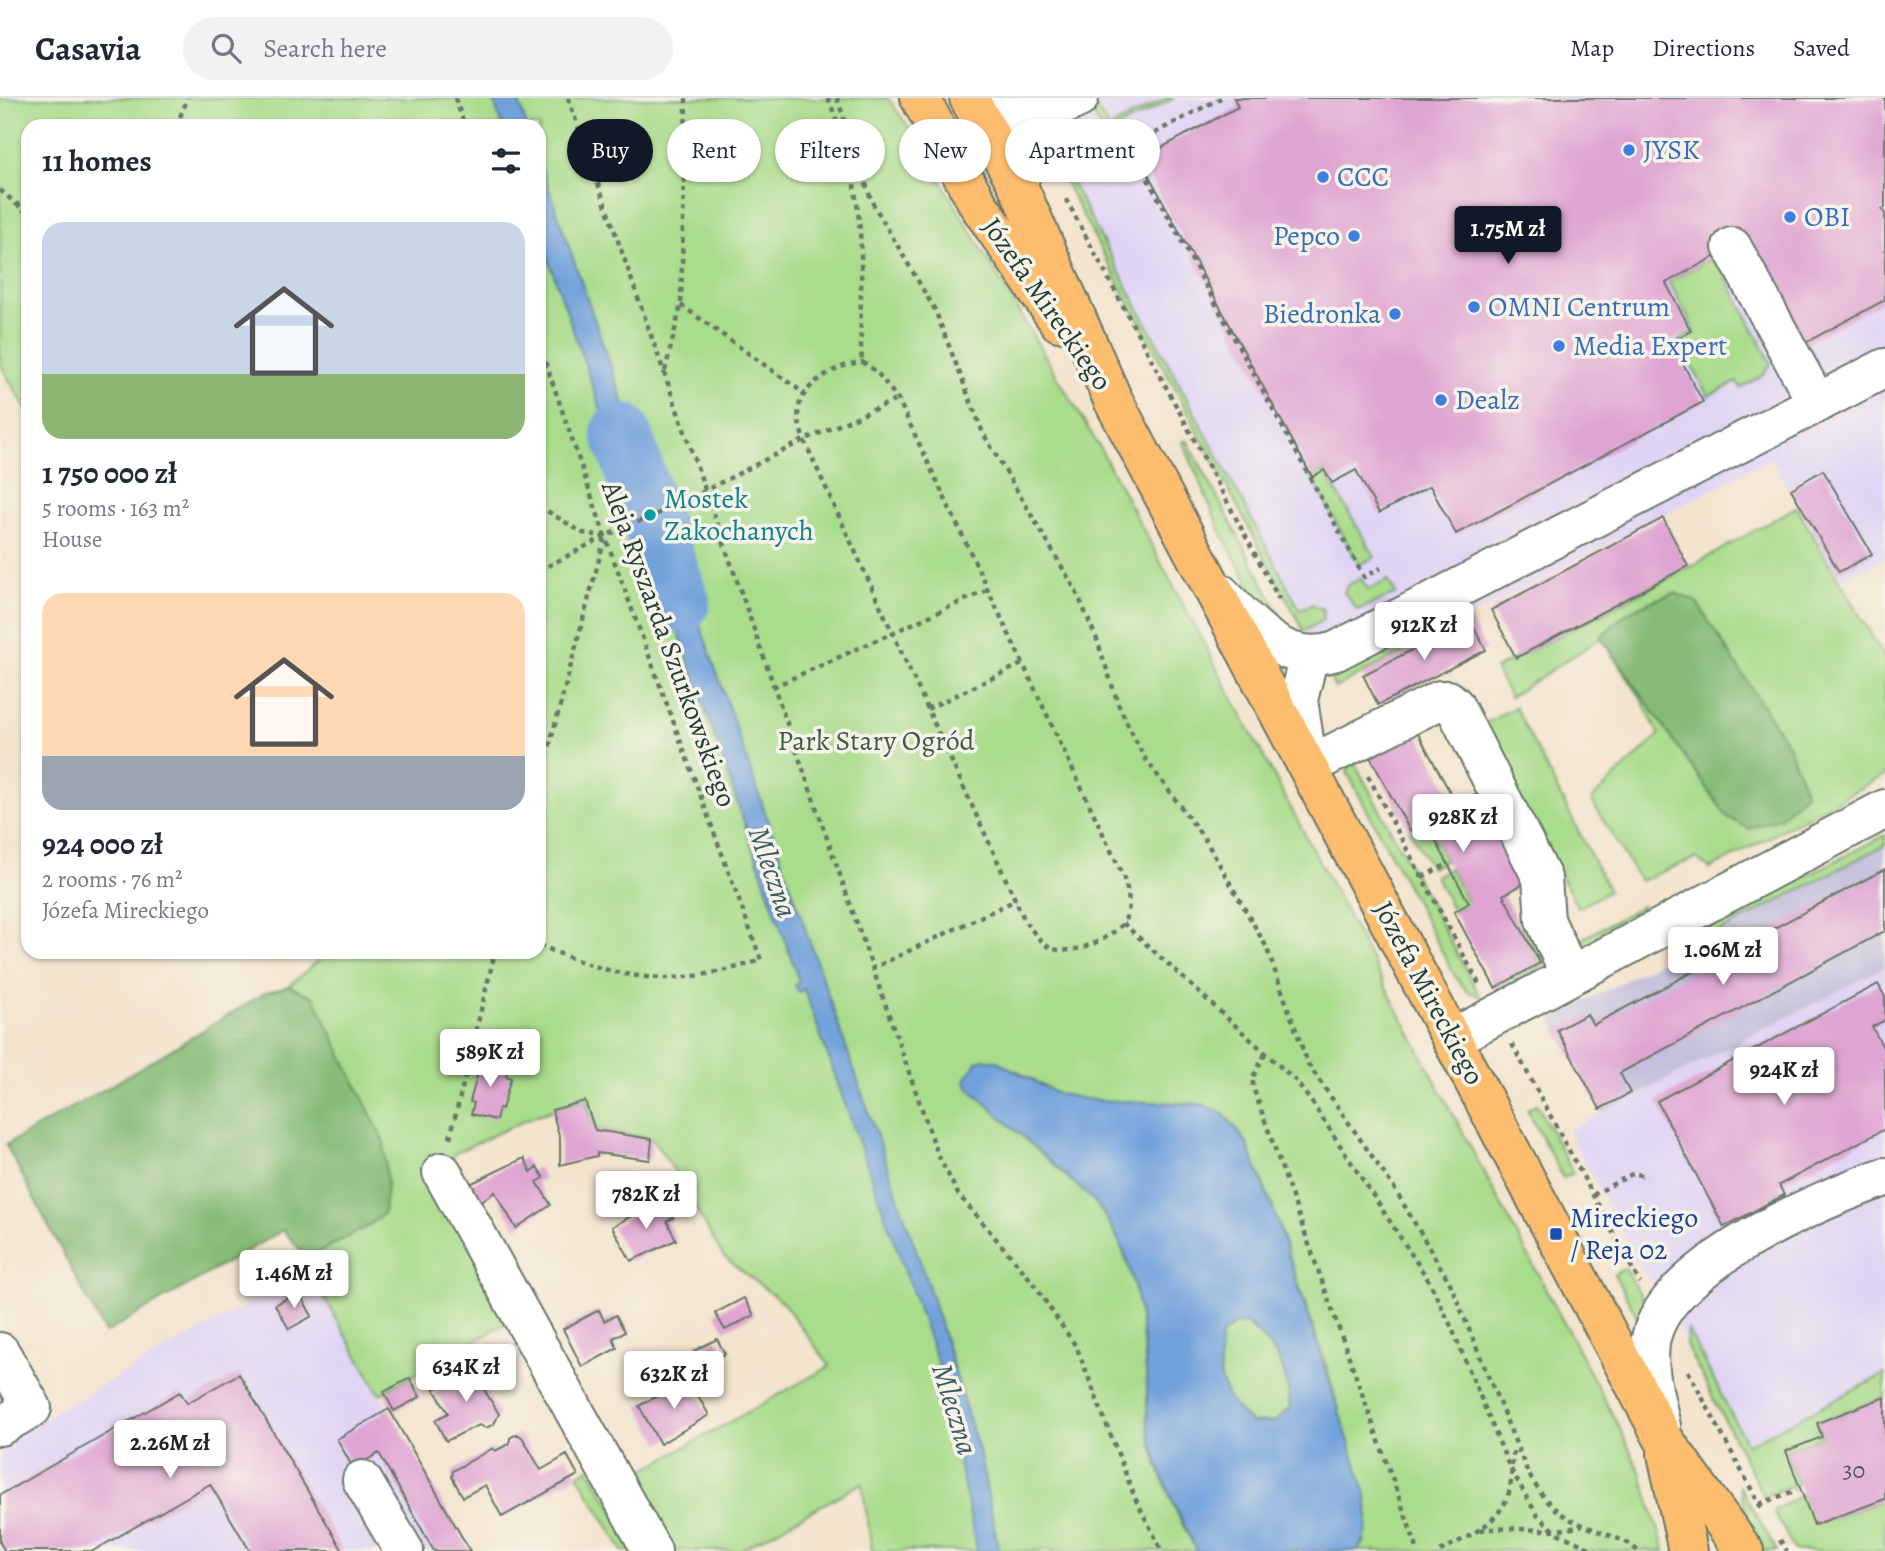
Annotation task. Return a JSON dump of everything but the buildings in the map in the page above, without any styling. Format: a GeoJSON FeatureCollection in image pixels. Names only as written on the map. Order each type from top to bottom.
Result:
{"type":"FeatureCollection","features":[{"type":"Feature","properties":{"kind":"main road","name":"Józefa Mireckiego"},"geometry":{"type":"LineString","coordinates":[[920,98],[978,204],[1114,400]]}},
{"type":"Feature","properties":{"kind":"main road","name":"Józefa Mireckiego"},"geometry":{"type":"LineString","coordinates":[[973,105],[1018,186],[1114,400],[1663,1438],[1759,1542]]}},
{"type":"Feature","properties":{"kind":"main road","name":"Józefa Mireckiego"},"geometry":{"type":"LineString","coordinates":[[1663,1438],[1688,1551]]}},
{"type":"Feature","properties":{"kind":"street"},"geometry":{"type":"LineString","coordinates":[[973,105],[1014,117],[1068,104]]}},
{"type":"Feature","properties":{"kind":"street"},"geometry":{"type":"LineString","coordinates":[[1018,186],[1028,147],[1040,127],[1068,104]]}},
{"type":"Feature","properties":{"kind":"street"},"geometry":{"type":"LineString","coordinates":[[1732,247],[1817,403]]}},
{"type":"Feature","properties":{"kind":"street"},"geometry":{"type":"LineString","coordinates":[[1211,584],[1273,645],[1310,655],[1325,654],[1351,645],[1885,368]]}},
{"type":"Feature","properties":{"kind":"street"},"geometry":{"type":"LineString","coordinates":[[1310,655],[1298,700],[1308,766],[1440,700],[1448,700],[1454,705],[1542,878],[1545,892],[1542,910],[1570,975]]}},
{"type":"Feature","properties":{"kind":"street"},"geometry":{"type":"LineString","coordinates":[[1453,1038],[1885,808]]}},
{"type":"Feature","properties":{"kind":"street"},"geometry":{"type":"LineString","coordinates":[[442,1172],[652,1551]]}},
{"type":"Feature","properties":{"kind":"street"},"geometry":{"type":"LineString","coordinates":[[1663,1438],[1651,1379],[1651,1333],[1679,1288],[1700,1268],[1849,1189],[1885,1177]]}},
{"type":"Feature","properties":{"kind":"street"},"geometry":{"type":"LineString","coordinates":[[0,1352],[32,1408],[0,1426]]}},
{"type":"Feature","properties":{"kind":"street"},"geometry":{"type":"LineString","coordinates":[[362,1480],[404,1551]]}},
{"type":"Feature","properties":{"kind":"path"},"geometry":{"type":"LineString","coordinates":[[179,119],[188,98]]}},
{"type":"Feature","properties":{"kind":"path"},"geometry":{"type":"LineString","coordinates":[[455,98],[462,119]]}},
{"type":"Feature","properties":{"kind":"path"},"geometry":{"type":"LineString","coordinates":[[568,98],[871,969],[948,1177],[958,1194],[1031,1280],[1077,1348],[1135,1498],[1162,1551]]}},
{"type":"Feature","properties":{"kind":"path"},"geometry":{"type":"LineString","coordinates":[[664,374],[681,306],[687,98]]}},
{"type":"Feature","properties":{"kind":"path"},"geometry":{"type":"LineString","coordinates":[[828,98],[846,149],[857,202],[861,248],[862,362]]}},
{"type":"Feature","properties":{"kind":"path"},"geometry":{"type":"LineString","coordinates":[[837,98],[872,202],[935,310],[983,433],[1081,601],[1119,706],[1144,757],[1206,841],[1266,946],[1308,1064],[1394,1188],[1434,1253],[1450,1283],[1515,1448],[1539,1492],[1550,1506],[1582,1526],[1621,1539],[1638,1551]]}},
{"type":"Feature","properties":{"kind":"path"},"geometry":{"type":"LineString","coordinates":[[1160,130],[1221,98]]}},
{"type":"Feature","properties":{"kind":"path"},"geometry":{"type":"LineString","coordinates":[[1150,182],[1364,577],[1381,568]]}},
{"type":"Feature","properties":{"kind":"path"},"geometry":{"type":"LineString","coordinates":[[1060,186],[1284,608]]}},
{"type":"Feature","properties":{"kind":"path"},"geometry":{"type":"LineString","coordinates":[[0,190],[21,209]]}},
{"type":"Feature","properties":{"kind":"path"},"geometry":{"type":"LineString","coordinates":[[17,206],[21,201]]}},
{"type":"Feature","properties":{"kind":"path"},"geometry":{"type":"LineString","coordinates":[[681,306],[805,394]]}},
{"type":"Feature","properties":{"kind":"path"},"geometry":{"type":"LineString","coordinates":[[862,362],[876,371],[898,399],[1123,876],[1129,902],[1123,923],[1091,944],[1061,951],[1049,947],[1039,939],[1027,923],[804,440],[799,413],[805,394],[831,372],[862,362]]}},
{"type":"Feature","properties":{"kind":"path","name":"Aleja Ryszarda Szurkowskiego"},"geometry":{"type":"LineString","coordinates":[[546,363],[605,536],[761,960],[720,973],[675,979],[638,978],[591,968],[546,948]]}},
{"type":"Feature","properties":{"kind":"path"},"geometry":{"type":"LineString","coordinates":[[546,567],[605,536],[704,492],[804,440],[898,399]]}},
{"type":"Feature","properties":{"kind":"path"},"geometry":{"type":"LineString","coordinates":[[546,510],[583,533],[605,536]]}},
{"type":"Feature","properties":{"kind":"path"},"geometry":{"type":"LineString","coordinates":[[546,759],[605,536]]}},
{"type":"Feature","properties":{"kind":"path"},"geometry":{"type":"LineString","coordinates":[[773,687],[987,590]]}},
{"type":"Feature","properties":{"kind":"path"},"geometry":{"type":"LineString","coordinates":[[928,709],[1022,664]]}},
{"type":"Feature","properties":{"kind":"path"},"geometry":{"type":"LineString","coordinates":[[1351,744],[1764,1514]]}},
{"type":"Feature","properties":{"kind":"path"},"geometry":{"type":"LineString","coordinates":[[1422,877],[1448,864]]}},
{"type":"Feature","properties":{"kind":"path"},"geometry":{"type":"LineString","coordinates":[[871,969],[1016,900]]}},
{"type":"Feature","properties":{"kind":"path"},"geometry":{"type":"LineString","coordinates":[[1123,923],[1295,1080],[1313,1104],[1413,1255],[1451,1326],[1509,1466],[1537,1515],[1556,1533]]}},
{"type":"Feature","properties":{"kind":"path"},"geometry":{"type":"LineString","coordinates":[[442,1172],[493,959]]}},
{"type":"Feature","properties":{"kind":"path"},"geometry":{"type":"LineString","coordinates":[[1265,1054],[1252,1077],[1253,1087],[1418,1551]]}},
{"type":"Feature","properties":{"kind":"path"},"geometry":{"type":"LineString","coordinates":[[1593,1195],[1634,1173],[1647,1177]]}},
{"type":"Feature","properties":{"kind":"path"},"geometry":{"type":"LineString","coordinates":[[1440,1551],[1479,1530],[1504,1505],[1510,1489],[1509,1466],[1515,1448]]}},
{"type":"Feature","properties":{"kind":"path"},"geometry":{"type":"LineString","coordinates":[[1759,1504],[1797,1490]]}},
{"type":"Feature","properties":{"kind":"path"},"geometry":{"type":"LineString","coordinates":[[1556,1533],[1582,1526]]}},
{"type":"Feature","properties":{"kind":"path"},"geometry":{"type":"LineString","coordinates":[[1479,1530],[1525,1527],[1556,1533],[1595,1551]]}},
{"type":"Feature","properties":{"kind":"path"},"geometry":{"type":"LineString","coordinates":[[1759,1542],[1787,1551]]}},
{"type":"Feature","properties":{"kind":"shaded area","name":"OMNI Centrum"},"geometry":{"type":"Polygon","coordinates":[[[1021,98],[1885,98],[1885,558],[1841,580],[1771,458],[1423,642],[1418,634],[1364,662],[1326,670],[1304,631],[1300,610],[1072,182],[1160,182],[1160,119],[1034,119],[1021,98]]]}},
{"type":"Feature","properties":{"kind":"shaded area"},"geometry":{"type":"Polygon","coordinates":[[[1885,845],[1885,967],[1602,1113],[1551,1019],[1885,845]]]}},
{"type":"Feature","properties":{"kind":"shaded area"},"geometry":{"type":"Polygon","coordinates":[[[1885,967],[1885,1379],[1742,1454],[1675,1322],[1637,1261],[1568,1131],[1885,967]]]}},
{"type":"Feature","properties":{"kind":"shaded area"},"geometry":{"type":"Polygon","coordinates":[[[308,1270],[471,1551],[0,1551],[0,1443],[308,1270]]]}},
{"type":"Feature","properties":{"kind":"green space","name":"Park Stary Ogród"},"geometry":{"type":"Polygon","coordinates":[[[0,98],[888,98],[903,119],[899,119],[899,182],[942,182],[1101,450],[1618,1425],[1641,1474],[1665,1551],[1357,1551],[1365,1542],[1344,1428],[1326,1364],[1271,1203],[1247,1144],[1235,1127],[1221,1112],[1201,1104],[1092,1100],[1058,1094],[1016,1070],[970,1089],[1094,1201],[1119,1242],[1128,1264],[1143,1335],[1148,1426],[1152,1445],[1176,1511],[1198,1551],[872,1551],[862,1483],[739,1551],[675,1551],[635,1475],[830,1366],[783,1303],[723,1256],[672,1167],[652,1139],[594,1128],[586,1099],[532,1117],[455,1153],[447,1167],[510,1321],[380,1394],[308,1270],[307,1258],[367,1227],[384,1213],[314,997],[289,986],[320,959],[546,959],[546,119],[21,119],[21,400],[0,364],[0,98]]]}},
{"type":"Feature","properties":{"kind":"green space"},"geometry":{"type":"Polygon","coordinates":[[[1166,98],[1174,98],[1134,119],[1126,119],[1166,98]]]}},
{"type":"Feature","properties":{"kind":"green space"},"geometry":{"type":"Polygon","coordinates":[[[1095,106],[1103,119],[1096,119],[1092,111],[1095,106]]]}},
{"type":"Feature","properties":{"kind":"green space"},"geometry":{"type":"Polygon","coordinates":[[[1065,182],[1071,182],[1300,610],[1312,604],[1323,609],[1323,620],[1304,631],[1065,182]]]}},
{"type":"Feature","properties":{"kind":"green space"},"geometry":{"type":"Polygon","coordinates":[[[1715,256],[1771,363],[1764,374],[1741,388],[1737,382],[1708,396],[1678,341],[1695,331],[1669,281],[1715,256]]]}},
{"type":"Feature","properties":{"kind":"green space"},"geometry":{"type":"Polygon","coordinates":[[[1187,440],[1288,630],[1265,615],[1222,534],[1183,442],[1187,440]]]}},
{"type":"Feature","properties":{"kind":"green space"},"geometry":{"type":"Polygon","coordinates":[[[1324,470],[1375,557],[1359,565],[1312,477],[1324,470]]]}},
{"type":"Feature","properties":{"kind":"green space"},"geometry":{"type":"Polygon","coordinates":[[[1796,507],[1885,658],[1885,775],[1710,869],[1696,858],[1640,881],[1591,800],[1659,735],[1641,698],[1601,638],[1510,697],[1495,669],[1690,567],[1796,507]]]}},
{"type":"Feature","properties":{"kind":"green space"},"geometry":{"type":"Polygon","coordinates":[[[1361,578],[1368,590],[1388,580],[1396,594],[1357,610],[1344,592],[1347,586],[1361,578]]]}},
{"type":"Feature","properties":{"kind":"green space"},"geometry":{"type":"Polygon","coordinates":[[[1675,593],[1696,601],[1789,747],[1806,793],[1780,818],[1749,829],[1727,817],[1601,637],[1634,609],[1675,593]]]}},
{"type":"Feature","properties":{"kind":"green space"},"geometry":{"type":"Polygon","coordinates":[[[1418,634],[1423,642],[1335,688],[1326,670],[1364,662],[1418,634]]]}},
{"type":"Feature","properties":{"kind":"green space"},"geometry":{"type":"Polygon","coordinates":[[[1515,707],[1609,891],[1578,908],[1481,726],[1515,707]]]}},
{"type":"Feature","properties":{"kind":"green space"},"geometry":{"type":"Polygon","coordinates":[[[1353,760],[1480,996],[1468,992],[1456,978],[1347,772],[1353,760]]]}},
{"type":"Feature","properties":{"kind":"green space"},"geometry":{"type":"Polygon","coordinates":[[[1426,822],[1446,860],[1431,868],[1410,831],[1426,822]]]}},
{"type":"Feature","properties":{"kind":"green space"},"geometry":{"type":"Polygon","coordinates":[[[1885,835],[1885,845],[1688,948],[1683,941],[1885,835]]]}},
{"type":"Feature","properties":{"kind":"green space"},"geometry":{"type":"Polygon","coordinates":[[[1450,868],[1469,903],[1454,912],[1435,876],[1450,868]]]}},
{"type":"Feature","properties":{"kind":"green space"},"geometry":{"type":"Polygon","coordinates":[[[1642,906],[1643,918],[1579,960],[1571,945],[1642,906]]]}},
{"type":"Feature","properties":{"kind":"green space"},"geometry":{"type":"Polygon","coordinates":[[[1530,923],[1547,964],[1498,991],[1495,988],[1540,963],[1521,928],[1530,923]]]}},
{"type":"Feature","properties":{"kind":"green space"},"geometry":{"type":"Polygon","coordinates":[[[289,986],[314,997],[384,1142],[387,1185],[384,1213],[367,1227],[307,1258],[283,1230],[105,1333],[6,1145],[265,993],[289,986]]]}},
{"type":"Feature","properties":{"kind":"green space"},"geometry":{"type":"Polygon","coordinates":[[[1537,1104],[1573,1173],[1563,1178],[1527,1109],[1537,1104]]]}},
{"type":"Feature","properties":{"kind":"green space"},"geometry":{"type":"Polygon","coordinates":[[[1625,1268],[1648,1308],[1639,1320],[1614,1274],[1625,1268]]]}},
{"type":"Feature","properties":{"kind":"green space"},"geometry":{"type":"Polygon","coordinates":[[[1246,1323],[1266,1342],[1283,1369],[1290,1407],[1275,1422],[1252,1423],[1233,1404],[1220,1374],[1221,1335],[1234,1325],[1246,1323]]]}},
{"type":"Feature","properties":{"kind":"green space"},"geometry":{"type":"Polygon","coordinates":[[[1688,1330],[1747,1445],[1885,1374],[1885,1397],[1817,1422],[1822,1437],[1786,1451],[1798,1483],[1764,1497],[1686,1345],[1688,1330]]]}},
{"type":"Feature","properties":{"kind":"green space"},"geometry":{"type":"Polygon","coordinates":[[[589,1468],[637,1551],[623,1551],[578,1475],[589,1468]]]}},
{"type":"Feature","properties":{"kind":"green space"},"geometry":{"type":"Polygon","coordinates":[[[1739,1485],[1777,1551],[1764,1551],[1759,1543],[1748,1519],[1739,1485]]]}},
{"type":"Feature","properties":{"kind":"green space"},"geometry":{"type":"Polygon","coordinates":[[[1803,1494],[1815,1525],[1885,1499],[1885,1551],[1795,1551],[1774,1511],[1803,1494]]]}},
{"type":"Feature","properties":{"kind":"water"},"geometry":{"type":"Polygon","coordinates":[[[493,98],[517,98],[524,119],[500,119],[493,98]]]}},
{"type":"Feature","properties":{"kind":"water"},"geometry":{"type":"Polygon","coordinates":[[[546,181],[659,504],[637,514],[546,252],[546,181]]]}},
{"type":"Feature","properties":{"kind":"water"},"geometry":{"type":"Polygon","coordinates":[[[664,520],[928,1284],[979,1451],[999,1551],[977,1551],[940,1369],[804,989],[799,992],[795,986],[799,981],[643,529],[664,520]]]}},
{"type":"Feature","properties":{"kind":"water"},"geometry":{"type":"Polygon","coordinates":[[[983,1059],[997,1061],[1058,1094],[1092,1100],[1201,1104],[1221,1112],[1235,1127],[1247,1144],[1271,1203],[1366,1494],[1367,1531],[1357,1551],[1198,1551],[1194,1546],[1168,1490],[1152,1445],[1140,1314],[1129,1266],[1120,1243],[1094,1201],[970,1089],[965,1080],[977,1062],[983,1059]],[[1246,1323],[1234,1325],[1221,1335],[1222,1384],[1232,1404],[1251,1423],[1275,1422],[1290,1407],[1283,1369],[1266,1342],[1246,1323]]]}},
{"type":"Feature","properties":{"kind":"waterway","name":"Mleczna"},"geometry":{"type":"LineString","coordinates":[[621,432],[680,603]]}},
{"type":"Feature","properties":{"kind":"place","name":"JYSK"},"geometry":{"type":"Point","coordinates":[1629,150]}},
{"type":"Feature","properties":{"kind":"place","name":"CCC"},"geometry":{"type":"Point","coordinates":[1323,177]}},
{"type":"Feature","properties":{"kind":"place","name":"OBI"},"geometry":{"type":"Point","coordinates":[1790,217]}},
{"type":"Feature","properties":{"kind":"place","name":"Pepco"},"geometry":{"type":"Point","coordinates":[1354,236]}},
{"type":"Feature","properties":{"kind":"place","name":"OMNI Centrum"},"geometry":{"type":"Point","coordinates":[1474,307]}},
{"type":"Feature","properties":{"kind":"place","name":"Biedronka"},"geometry":{"type":"Point","coordinates":[1395,314]}},
{"type":"Feature","properties":{"kind":"place","name":"Media Expert"},"geometry":{"type":"Point","coordinates":[1559,346]}},
{"type":"Feature","properties":{"kind":"place","name":"Dealz"},"geometry":{"type":"Point","coordinates":[1441,400]}},
{"type":"Feature","properties":{"kind":"place","name":"Mostek Zakochanych"},"geometry":{"type":"Point","coordinates":[650,515]}},
{"type":"Feature","properties":{"kind":"place","name":"Mireckiego / Reja 02"},"geometry":{"type":"Point","coordinates":[1556,1234]}}]}
